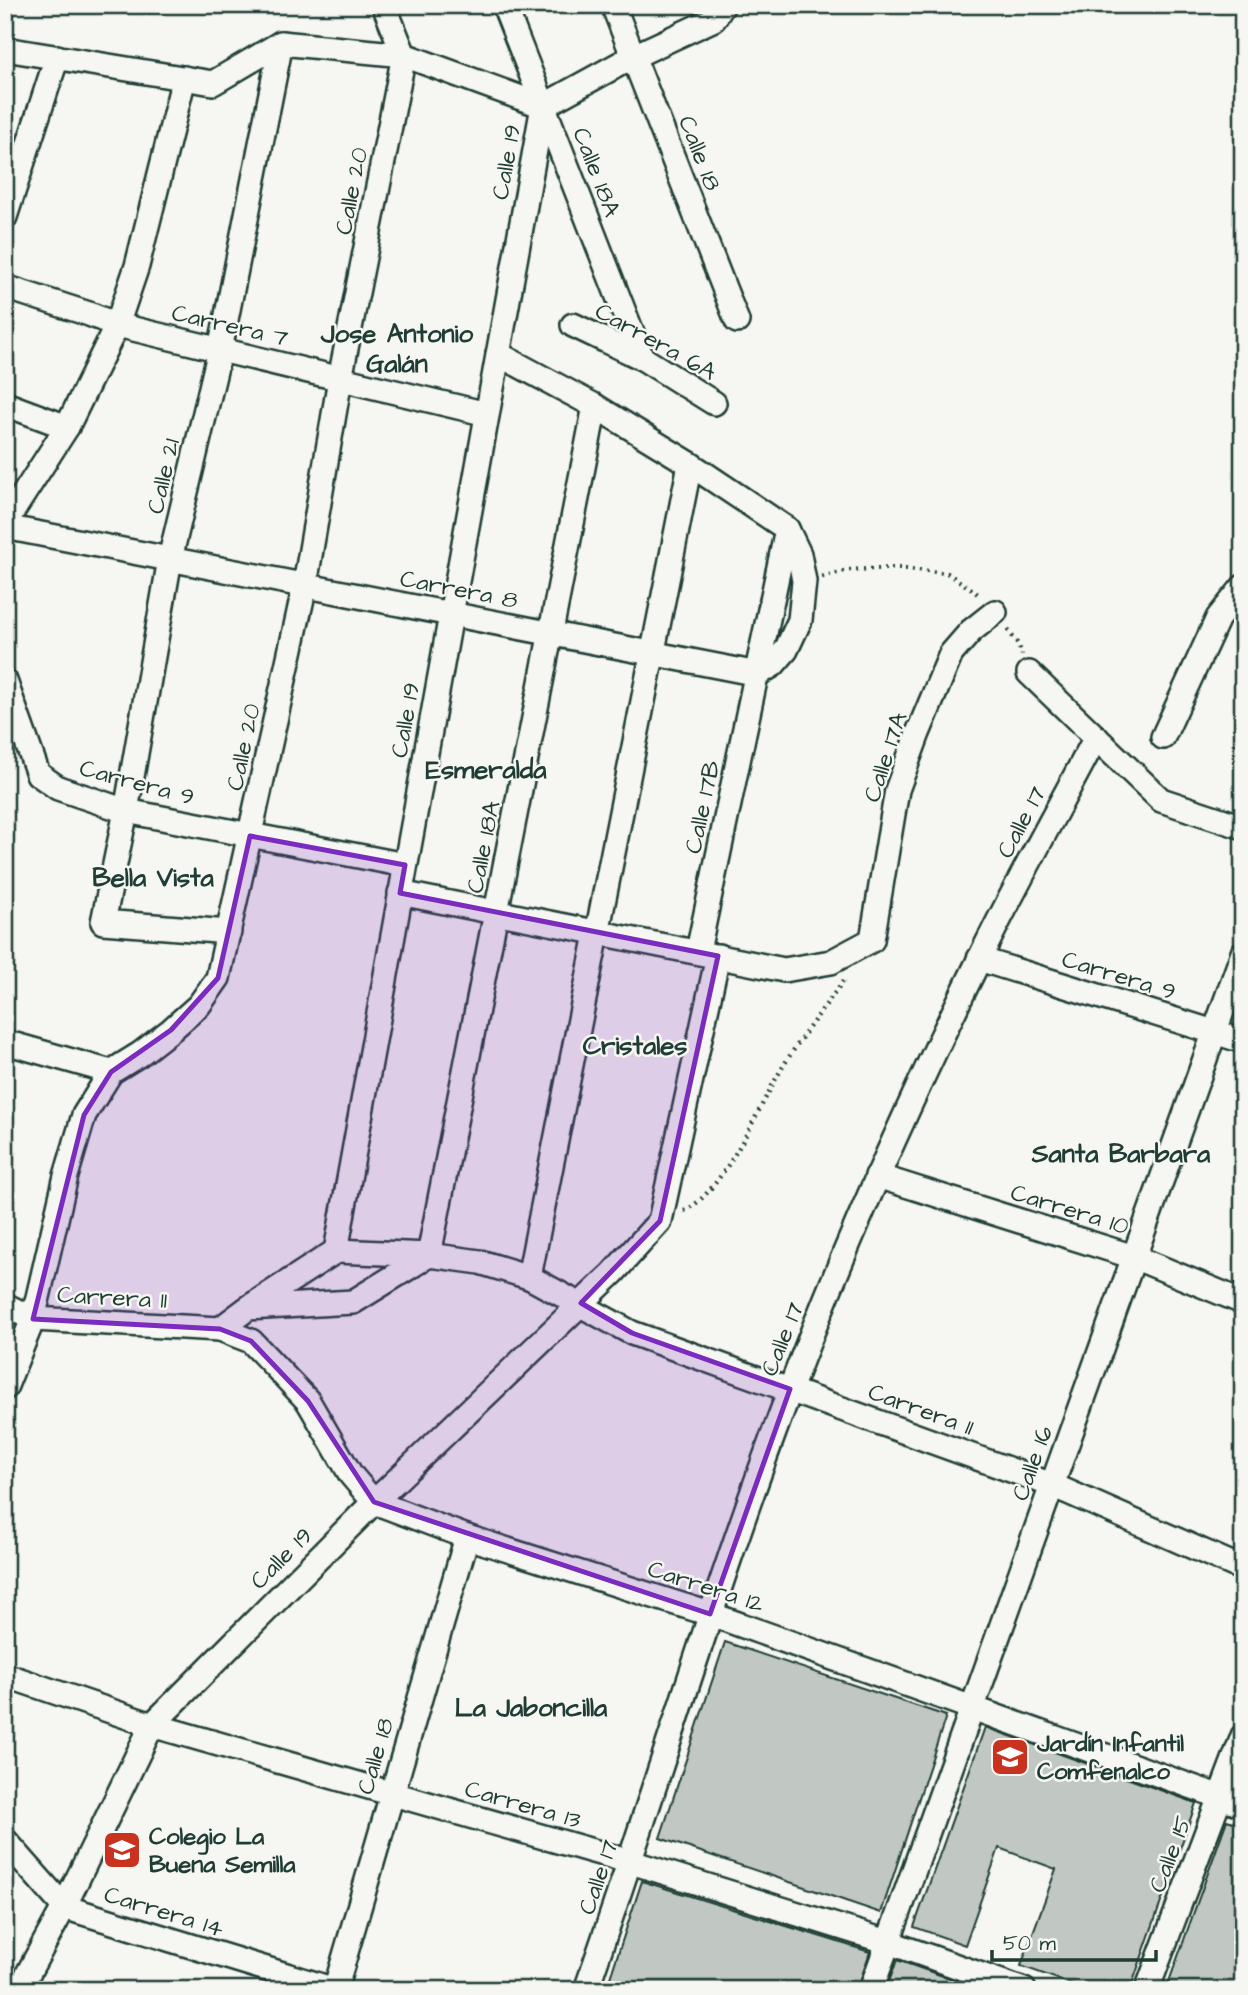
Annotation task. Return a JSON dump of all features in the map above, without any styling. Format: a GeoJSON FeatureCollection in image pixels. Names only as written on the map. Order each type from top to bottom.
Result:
{"type":"FeatureCollection","features":[{"type":"Feature","properties":{"kind":"street"},"geometry":{"type":"LineString","coordinates":[[384,5],[404,55]]}},
{"type":"Feature","properties":{"kind":"street","name":"Calle 18A"},"geometry":{"type":"LineString","coordinates":[[504,5],[642,358]]}},
{"type":"Feature","properties":{"kind":"street","name":"Calle 18"},"geometry":{"type":"LineString","coordinates":[[613,5],[737,321]]}},
{"type":"Feature","properties":{"kind":"street"},"geometry":{"type":"LineString","coordinates":[[5,49],[214,83],[281,43],[404,55],[543,106],[634,55],[714,19],[723,5]]}},
{"type":"Feature","properties":{"kind":"street","name":"Calle 21"},"geometry":{"type":"LineString","coordinates":[[229,932],[103,922],[126,811],[170,559],[220,350],[281,43]]}},
{"type":"Feature","properties":{"kind":"street","name":"Calle 20"},"geometry":{"type":"LineString","coordinates":[[5,1388],[33,1319],[66,1176],[84,1115],[111,1072],[151,1046],[199,1005],[218,978],[305,586],[340,379],[404,55]]}},
{"type":"Feature","properties":{"kind":"street"},"geometry":{"type":"LineString","coordinates":[[5,217],[57,57]]}},
{"type":"Feature","properties":{"kind":"street"},"geometry":{"type":"LineString","coordinates":[[5,525],[67,427],[117,325],[138,265],[184,78]]}},
{"type":"Feature","properties":{"kind":"street","name":"Calle 19"},"geometry":{"type":"LineString","coordinates":[[336,1251],[543,106]]}},
{"type":"Feature","properties":{"kind":"street","name":"Carrera 7"},"geometry":{"type":"LineString","coordinates":[[5,287],[117,325],[487,414]]}},
{"type":"Feature","properties":{"kind":"street","name":"Carrera 6A"},"geometry":{"type":"LineString","coordinates":[[573,325],[642,358],[714,403]]}},
{"type":"Feature","properties":{"kind":"street"},"geometry":{"type":"LineString","coordinates":[[498,354],[595,406],[690,464],[787,529],[799,554],[804,581],[800,620],[786,650],[773,665],[758,674]]}},
{"type":"Feature","properties":{"kind":"street"},"geometry":{"type":"LineString","coordinates":[[5,404],[67,427]]}},
{"type":"Feature","properties":{"kind":"street","name":"Calle 18A"},"geometry":{"type":"LineString","coordinates":[[429,1255],[595,406]]}},
{"type":"Feature","properties":{"kind":"street"},"geometry":{"type":"LineString","coordinates":[[529,1277],[690,464]]}},
{"type":"Feature","properties":{"kind":"street","name":"Carrera 8"},"geometry":{"type":"LineString","coordinates":[[5,525],[758,674]]}},
{"type":"Feature","properties":{"kind":"street"},"geometry":{"type":"LineString","coordinates":[[758,674],[787,529]]}},
{"type":"Feature","properties":{"kind":"street"},"geometry":{"type":"LineString","coordinates":[[1163,737],[1218,618],[1243,587]]}},
{"type":"Feature","properties":{"kind":"street","name":"Calle 17A"},"geometry":{"type":"LineString","coordinates":[[708,953],[784,970],[831,962],[872,940],[897,790],[918,733],[951,654],[971,631],[995,612]]}},
{"type":"Feature","properties":{"kind":"street"},"geometry":{"type":"LineString","coordinates":[[1029,673],[1161,800],[1243,827]]}},
{"type":"Feature","properties":{"kind":"street","name":"Calle 17B"},"geometry":{"type":"LineString","coordinates":[[660,1221],[758,674]]}},
{"type":"Feature","properties":{"kind":"street","name":"Carrera 9"},"geometry":{"type":"LineString","coordinates":[[5,681],[38,774],[58,788],[126,811],[405,865]]}},
{"type":"Feature","properties":{"kind":"street","name":"Calle 17"},"geometry":{"type":"LineString","coordinates":[[586,1990],[631,1862],[710,1614],[790,1389],[877,1176],[979,959],[1096,737]]}},
{"type":"Feature","properties":{"kind":"street"},"geometry":{"type":"LineString","coordinates":[[400,893],[708,953]]}},
{"type":"Feature","properties":{"kind":"street","name":"Calle 16"},"geometry":{"type":"LineString","coordinates":[[871,1990],[1243,953]]}},
{"type":"Feature","properties":{"kind":"street","name":"Carrera 9"},"geometry":{"type":"LineString","coordinates":[[979,959],[1243,1041]]}},
{"type":"Feature","properties":{"kind":"street"},"geometry":{"type":"LineString","coordinates":[[5,1042],[111,1072]]}},
{"type":"Feature","properties":{"kind":"street","name":"Carrera 10"},"geometry":{"type":"LineString","coordinates":[[877,1176],[1134,1256],[1243,1302]]}},
{"type":"Feature","properties":{"kind":"street","name":"Calle 19"},"geometry":{"type":"LineString","coordinates":[[19,1990],[64,1908],[152,1725],[373,1502],[613,1273],[660,1221]]}},
{"type":"Feature","properties":{"kind":"street"},"geometry":{"type":"LineString","coordinates":[[220,1329],[336,1251],[429,1255]]}},
{"type":"Feature","properties":{"kind":"street"},"geometry":{"type":"LineString","coordinates":[[248,1308],[353,1301],[429,1255]]}},
{"type":"Feature","properties":{"kind":"street","name":"Carrera 11"},"geometry":{"type":"LineString","coordinates":[[429,1255],[480,1262],[529,1277],[632,1333],[1052,1485],[1243,1570]]}},
{"type":"Feature","properties":{"kind":"street","name":"Carrera 11"},"geometry":{"type":"LineString","coordinates":[[5,1305],[33,1319],[220,1329]]}},
{"type":"Feature","properties":{"kind":"street"},"geometry":{"type":"LineString","coordinates":[[220,1329],[251,1341],[308,1401],[351,1475],[373,1502]]}},
{"type":"Feature","properties":{"kind":"street","name":"Carrera 12"},"geometry":{"type":"LineString","coordinates":[[373,1502],[467,1537],[710,1614],[1243,1805]]}},
{"type":"Feature","properties":{"kind":"street","name":"Calle 18"},"geometry":{"type":"LineString","coordinates":[[335,1990],[467,1537]]}},
{"type":"Feature","properties":{"kind":"street","name":"Carrera 13"},"geometry":{"type":"LineString","coordinates":[[5,1675],[152,1725],[631,1862],[888,1942],[1024,1990]]}},
{"type":"Feature","properties":{"kind":"street","name":"Calle 15"},"geometry":{"type":"LineString","coordinates":[[1147,1990],[1243,1736]]}},
{"type":"Feature","properties":{"kind":"street"},"geometry":{"type":"LineString","coordinates":[[5,1840],[64,1908]]}},
{"type":"Feature","properties":{"kind":"street","name":"Carrera 14"},"geometry":{"type":"LineString","coordinates":[[64,1908],[335,1990]]}},
{"type":"Feature","properties":{"kind":"path"},"geometry":{"type":"LineString","coordinates":[[804,581],[848,570],[898,568],[947,573],[973,590],[995,612],[1018,644],[1029,673]]}},
{"type":"Feature","properties":{"kind":"path"},"geometry":{"type":"LineString","coordinates":[[660,1221],[693,1206],[718,1181],[782,1068],[849,972]]}},
{"type":"Feature","properties":{"kind":"highlighted area"},"geometry":{"type":"Polygon","coordinates":[[[250,836],[405,865],[400,893],[718,956],[660,1221],[581,1303],[632,1333],[790,1389],[710,1614],[374,1502],[308,1401],[251,1341],[220,1329],[33,1319],[84,1115],[111,1072],[171,1030],[218,978],[250,836]]]}},
{"type":"Feature","properties":{"kind":"building"},"geometry":{"type":"Polygon","coordinates":[[[725,1642],[946,1716],[881,1913],[660,1838],[725,1642]]]}},
{"type":"Feature","properties":{"kind":"building"},"geometry":{"type":"Polygon","coordinates":[[[985,1727],[1196,1803],[1130,1990],[1088,1990],[1021,1966],[1056,1869],[999,1848],[965,1945],[914,1927],[985,1727]]]}},
{"type":"Feature","properties":{"kind":"building"},"geometry":{"type":"Polygon","coordinates":[[[1227,1820],[1243,1825],[1243,1990],[1166,1990],[1227,1820]]]}},
{"type":"Feature","properties":{"kind":"building"},"geometry":{"type":"Polygon","coordinates":[[[642,1881],[870,1952],[857,1990],[606,1990],[642,1881]]]}},
{"type":"Feature","properties":{"kind":"building"},"geometry":{"type":"Polygon","coordinates":[[[897,1960],[977,1988],[977,1990],[886,1990],[897,1960]]]}},
{"type":"Feature","properties":{"kind":"place","name":"Jardín Infantil Comfenalco"},"geometry":{"type":"Point","coordinates":[1010,1757]}},
{"type":"Feature","properties":{"kind":"place","name":"Colegio La Buena Semilla"},"geometry":{"type":"Point","coordinates":[122,1850]}},
{"type":"Feature","properties":{"kind":"district","name":"Jose Antonio Galán"},"geometry":{"type":"Point","coordinates":[397,348]}},
{"type":"Feature","properties":{"kind":"district","name":"Esmeralda"},"geometry":{"type":"Point","coordinates":[486,769]}},
{"type":"Feature","properties":{"kind":"district","name":"Bella Vista"},"geometry":{"type":"Point","coordinates":[153,877]}},
{"type":"Feature","properties":{"kind":"district","name":"Cristales"},"geometry":{"type":"Point","coordinates":[635,1045]}},
{"type":"Feature","properties":{"kind":"district","name":"Santa Barbara"},"geometry":{"type":"Point","coordinates":[1121,1153]}},
{"type":"Feature","properties":{"kind":"district","name":"La Jaboncilla"},"geometry":{"type":"Point","coordinates":[531,1707]}}]}
